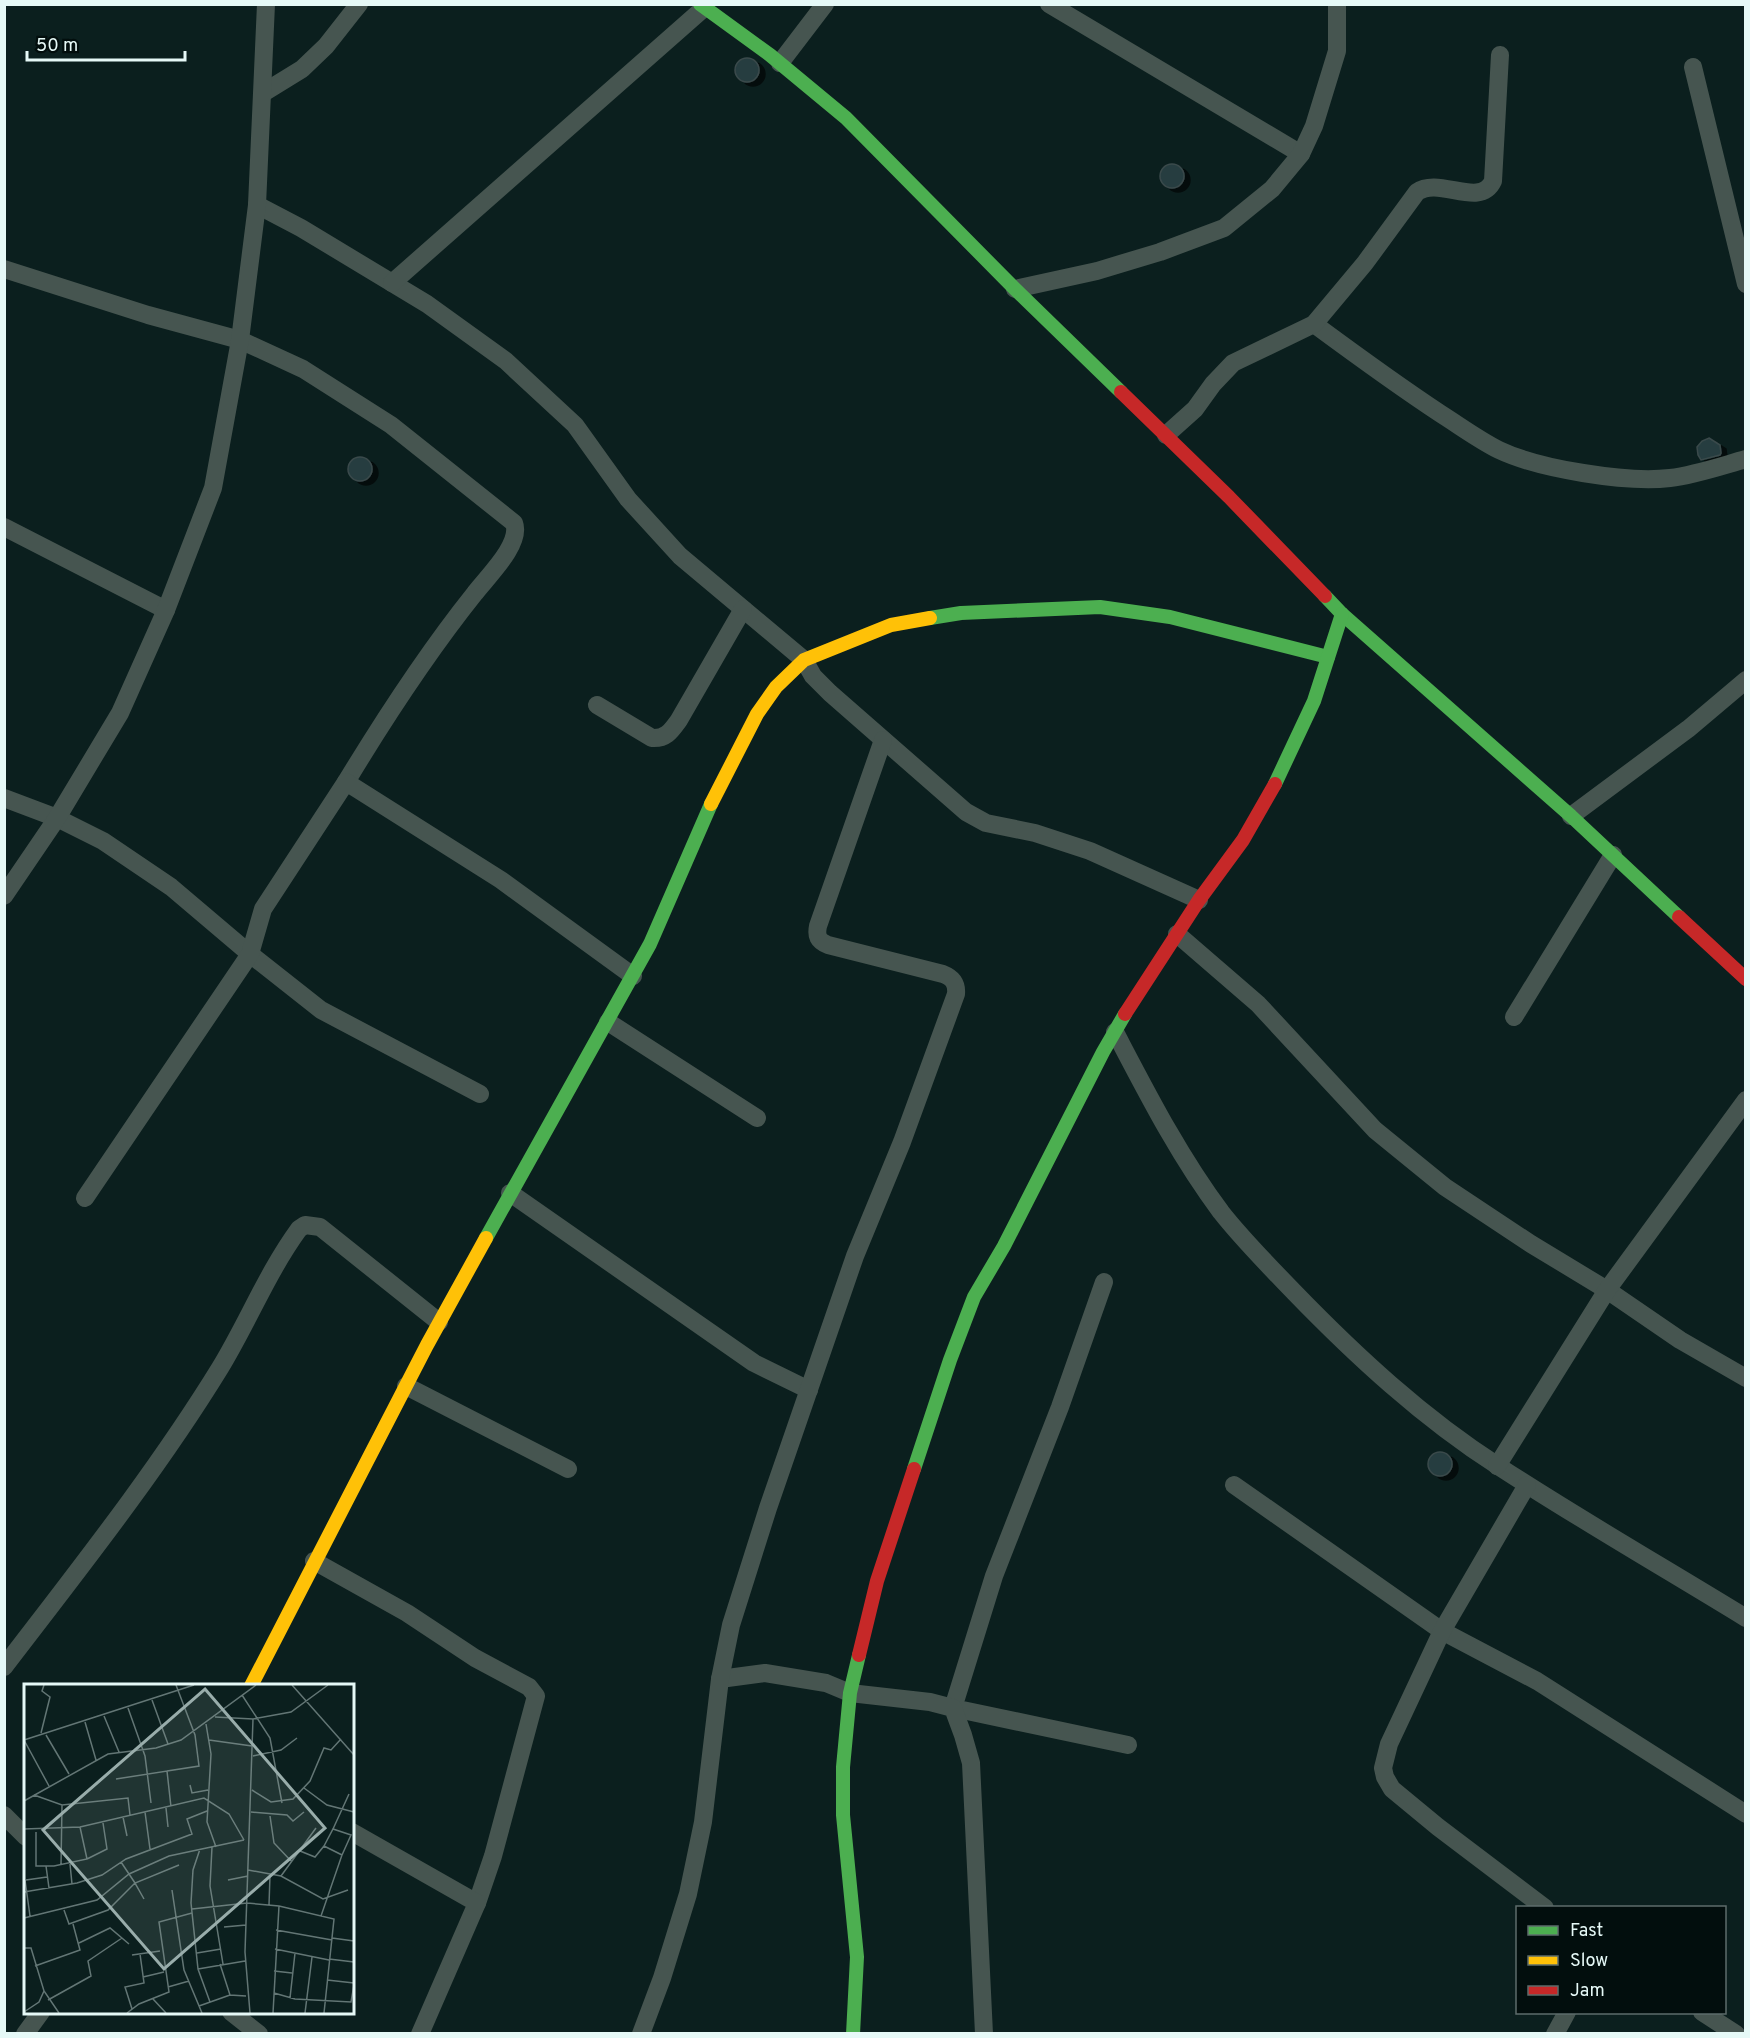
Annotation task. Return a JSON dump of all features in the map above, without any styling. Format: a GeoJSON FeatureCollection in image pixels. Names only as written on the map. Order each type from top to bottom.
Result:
{"type":"FeatureCollection","features":[{"type":"Feature","properties":{"kind":"street"},"geometry":{"type":"LineString","coordinates":[[4,896],[57,818],[120,713],[166,610],[213,488],[240,340],[257,205],[266,4]]}},
{"type":"Feature","properties":{"kind":"street"},"geometry":{"type":"LineString","coordinates":[[263,93],[302,69],[326,46],[359,4]]}},
{"type":"Feature","properties":{"kind":"street"},"geometry":{"type":"LineString","coordinates":[[780,63],[825,4]]}},
{"type":"Feature","properties":{"kind":"street"},"geometry":{"type":"LineString","coordinates":[[1049,4],[1301,154]]}},
{"type":"Feature","properties":{"kind":"street"},"geometry":{"type":"LineString","coordinates":[[1015,289],[1097,271],[1160,252],[1224,228],[1272,189],[1301,154],[1314,126],[1337,51],[1336,4]]}},
{"type":"Feature","properties":{"kind":"street"},"geometry":{"type":"LineString","coordinates":[[392,283],[702,6],[780,63],[846,118],[1015,289],[1229,497],[1342,614],[1571,816],[1746,979]]}},
{"type":"Feature","properties":{"kind":"street"},"geometry":{"type":"LineString","coordinates":[[1166,435],[1195,408],[1233,363],[1314,324],[1365,262],[1417,192],[1428,187],[1482,193],[1491,187],[1494,181],[1500,55]]}},
{"type":"Feature","properties":{"kind":"street"},"geometry":{"type":"LineString","coordinates":[[1693,67],[1746,284]]}},
{"type":"Feature","properties":{"kind":"street"},"geometry":{"type":"LineString","coordinates":[[257,205],[301,228],[428,304],[507,361],[575,425],[628,499],[680,556],[804,660],[813,676],[830,693],[966,812],[986,824],[1035,833],[1090,851],[1199,900]]}},
{"type":"Feature","properties":{"kind":"street"},"geometry":{"type":"LineString","coordinates":[[4,269],[148,315],[240,340],[303,369],[392,425],[511,520],[516,528],[508,551],[442,634],[390,708],[346,782],[263,909],[250,954],[85,1198]]}},
{"type":"Feature","properties":{"kind":"street"},"geometry":{"type":"LineString","coordinates":[[1314,324],[1390,380],[1466,430],[1500,450],[1538,464],[1611,477],[1638,479],[1670,478],[1746,459]]}},
{"type":"Feature","properties":{"kind":"street"},"geometry":{"type":"LineString","coordinates":[[4,527],[166,610]]}},
{"type":"Feature","properties":{"kind":"street"},"geometry":{"type":"LineString","coordinates":[[252,1684],[439,1322],[651,944],[713,801],[757,714],[776,687],[804,660],[891,625],[961,613],[1100,607],[1170,617],[1328,657]]}},
{"type":"Feature","properties":{"kind":"street"},"geometry":{"type":"LineString","coordinates":[[597,705],[652,738],[666,736],[679,720],[743,609]]}},
{"type":"Feature","properties":{"kind":"street"},"geometry":{"type":"LineString","coordinates":[[853,2034],[857,1957],[843,1815],[843,1767],[850,1693],[877,1581],[950,1360],[974,1298],[1004,1246],[1115,1032],[1199,900],[1243,840],[1281,775],[1314,701],[1342,614]]}},
{"type":"Feature","properties":{"kind":"street"},"geometry":{"type":"LineString","coordinates":[[1571,816],[1743,686]]}},
{"type":"Feature","properties":{"kind":"street"},"geometry":{"type":"LineString","coordinates":[[641,2034],[662,1978],[688,1894],[703,1822],[720,1678],[734,1614],[855,1256],[902,1142],[956,994],[957,986],[954,981],[943,974],[828,945],[819,940],[817,936],[818,926],[883,740]]}},
{"type":"Feature","properties":{"kind":"street"},"geometry":{"type":"LineString","coordinates":[[346,782],[501,880],[633,976]]}},
{"type":"Feature","properties":{"kind":"street"},"geometry":{"type":"LineString","coordinates":[[4,798],[57,818],[103,841],[171,886],[250,954],[321,1010],[480,1094]]}},
{"type":"Feature","properties":{"kind":"street"},"geometry":{"type":"LineString","coordinates":[[1514,1017],[1613,855]]}},
{"type":"Feature","properties":{"kind":"street"},"geometry":{"type":"LineString","coordinates":[[1177,934],[1258,1004],[1314,1066],[1384,1137],[1446,1186],[1680,1340],[1746,1378]]}},
{"type":"Feature","properties":{"kind":"street"},"geometry":{"type":"LineString","coordinates":[[608,1022],[757,1118]]}},
{"type":"Feature","properties":{"kind":"street"},"geometry":{"type":"LineString","coordinates":[[1115,1032],[1187,1162],[1221,1212],[1342,1341],[1449,1432],[1497,1466],[1746,1618]]}},
{"type":"Feature","properties":{"kind":"street"},"geometry":{"type":"LineString","coordinates":[[1497,1466],[1607,1290],[1746,1100]]}},
{"type":"Feature","properties":{"kind":"street"},"geometry":{"type":"LineString","coordinates":[[510,1193],[754,1363],[809,1390]]}},
{"type":"Feature","properties":{"kind":"street"},"geometry":{"type":"LineString","coordinates":[[4,1667],[175,1436],[221,1366],[260,1292],[299,1229],[305,1225],[320,1227],[439,1322]]}},
{"type":"Feature","properties":{"kind":"street"},"geometry":{"type":"LineString","coordinates":[[984,2034],[971,1763],[953,1708],[994,1576],[1060,1407],[1104,1282]]}},
{"type":"Feature","properties":{"kind":"street"},"geometry":{"type":"LineString","coordinates":[[406,1386],[568,1469]]}},
{"type":"Feature","properties":{"kind":"street"},"geometry":{"type":"LineString","coordinates":[[1234,1485],[1442,1631],[1537,1681],[1746,1814]]}},
{"type":"Feature","properties":{"kind":"street"},"geometry":{"type":"LineString","coordinates":[[1527,1485],[1442,1631],[1389,1744],[1383,1767],[1385,1777],[1392,1789],[1542,1906]]}},
{"type":"Feature","properties":{"kind":"street"},"geometry":{"type":"LineString","coordinates":[[314,1561],[407,1613],[475,1658],[528,1687],[536,1696],[493,1856],[477,1904],[420,2034]]}},
{"type":"Feature","properties":{"kind":"street"},"geometry":{"type":"LineString","coordinates":[[720,1678],[765,1673],[826,1683],[850,1693],[930,1702],[1128,1745]]}},
{"type":"Feature","properties":{"kind":"street"},"geometry":{"type":"LineString","coordinates":[[4,1815],[24,1835]]}},
{"type":"Feature","properties":{"kind":"street"},"geometry":{"type":"LineString","coordinates":[[354,1833],[477,1904]]}},
{"type":"Feature","properties":{"kind":"street"},"geometry":{"type":"LineString","coordinates":[[25,2034],[40,2014]]}},
{"type":"Feature","properties":{"kind":"street"},"geometry":{"type":"LineString","coordinates":[[232,2014],[259,2034]]}},
{"type":"Feature","properties":{"kind":"street"},"geometry":{"type":"LineString","coordinates":[[1555,2034],[1566,2014]]}},
{"type":"Feature","properties":{"kind":"street"},"geometry":{"type":"LineString","coordinates":[[1704,2014],[1736,2034]]}},
{"type":"Feature","properties":{"kind":"building"},"geometry":{"type":"Polygon","coordinates":[[[747,58],[755,62],[759,70],[755,78],[747,82],[739,78],[735,70],[739,62],[747,58]]]}},
{"type":"Feature","properties":{"kind":"building"},"geometry":{"type":"Polygon","coordinates":[[[1172,164],[1181,167],[1184,176],[1181,185],[1172,188],[1163,185],[1160,176],[1163,167],[1172,164]]]}},
{"type":"Feature","properties":{"kind":"building"},"geometry":{"type":"Polygon","coordinates":[[[1709,438],[1720,445],[1721,453],[1701,460],[1697,447],[1709,438]]]}},
{"type":"Feature","properties":{"kind":"building"},"geometry":{"type":"Polygon","coordinates":[[[360,457],[365,458],[371,464],[371,474],[365,480],[360,481],[355,480],[349,474],[348,469],[349,464],[355,458],[360,457]]]}},
{"type":"Feature","properties":{"kind":"building"},"geometry":{"type":"Polygon","coordinates":[[[1440,1452],[1449,1455],[1452,1464],[1449,1473],[1440,1476],[1431,1473],[1428,1464],[1431,1455],[1440,1452]]]}},
{"type":"Feature","properties":{"kind":"traffic: fast"},"geometry":{"type":"LineString","coordinates":[[700,4],[770,55],[846,118],[1015,289],[1121,392]]}},
{"type":"Feature","properties":{"kind":"traffic: fast"},"geometry":{"type":"LineString","coordinates":[[1325,596],[1342,614],[1571,816],[1679,917]]}},
{"type":"Feature","properties":{"kind":"traffic: fast"},"geometry":{"type":"LineString","coordinates":[[930,618],[961,613],[1100,607],[1170,617],[1328,657]]}},
{"type":"Feature","properties":{"kind":"traffic: fast"},"geometry":{"type":"LineString","coordinates":[[1275,784],[1314,701],[1342,614]]}},
{"type":"Feature","properties":{"kind":"traffic: fast"},"geometry":{"type":"LineString","coordinates":[[486,1238],[650,944],[711,804]]}},
{"type":"Feature","properties":{"kind":"traffic: fast"},"geometry":{"type":"LineString","coordinates":[[914,1469],[950,1360],[974,1297],[1004,1246],[1103,1052],[1125,1014]]}},
{"type":"Feature","properties":{"kind":"traffic: fast"},"geometry":{"type":"LineString","coordinates":[[853,2034],[857,1957],[843,1815],[843,1767],[850,1693],[859,1655]]}},
{"type":"Feature","properties":{"kind":"traffic: slow"},"geometry":{"type":"LineString","coordinates":[[711,804],[757,714],[776,687],[804,660],[891,625],[930,618]]}},
{"type":"Feature","properties":{"kind":"traffic: slow"},"geometry":{"type":"LineString","coordinates":[[252,1684],[427,1345],[486,1238]]}},
{"type":"Feature","properties":{"kind":"traffic: jam"},"geometry":{"type":"LineString","coordinates":[[1121,392],[1229,497],[1325,596]]}},
{"type":"Feature","properties":{"kind":"traffic: jam"},"geometry":{"type":"LineString","coordinates":[[1125,1014],[1199,900],[1243,840],[1275,784]]}},
{"type":"Feature","properties":{"kind":"traffic: jam"},"geometry":{"type":"LineString","coordinates":[[1679,917],[1746,979]]}},
{"type":"Feature","properties":{"kind":"traffic: jam"},"geometry":{"type":"LineString","coordinates":[[859,1655],[877,1581],[914,1469]]}}]}
